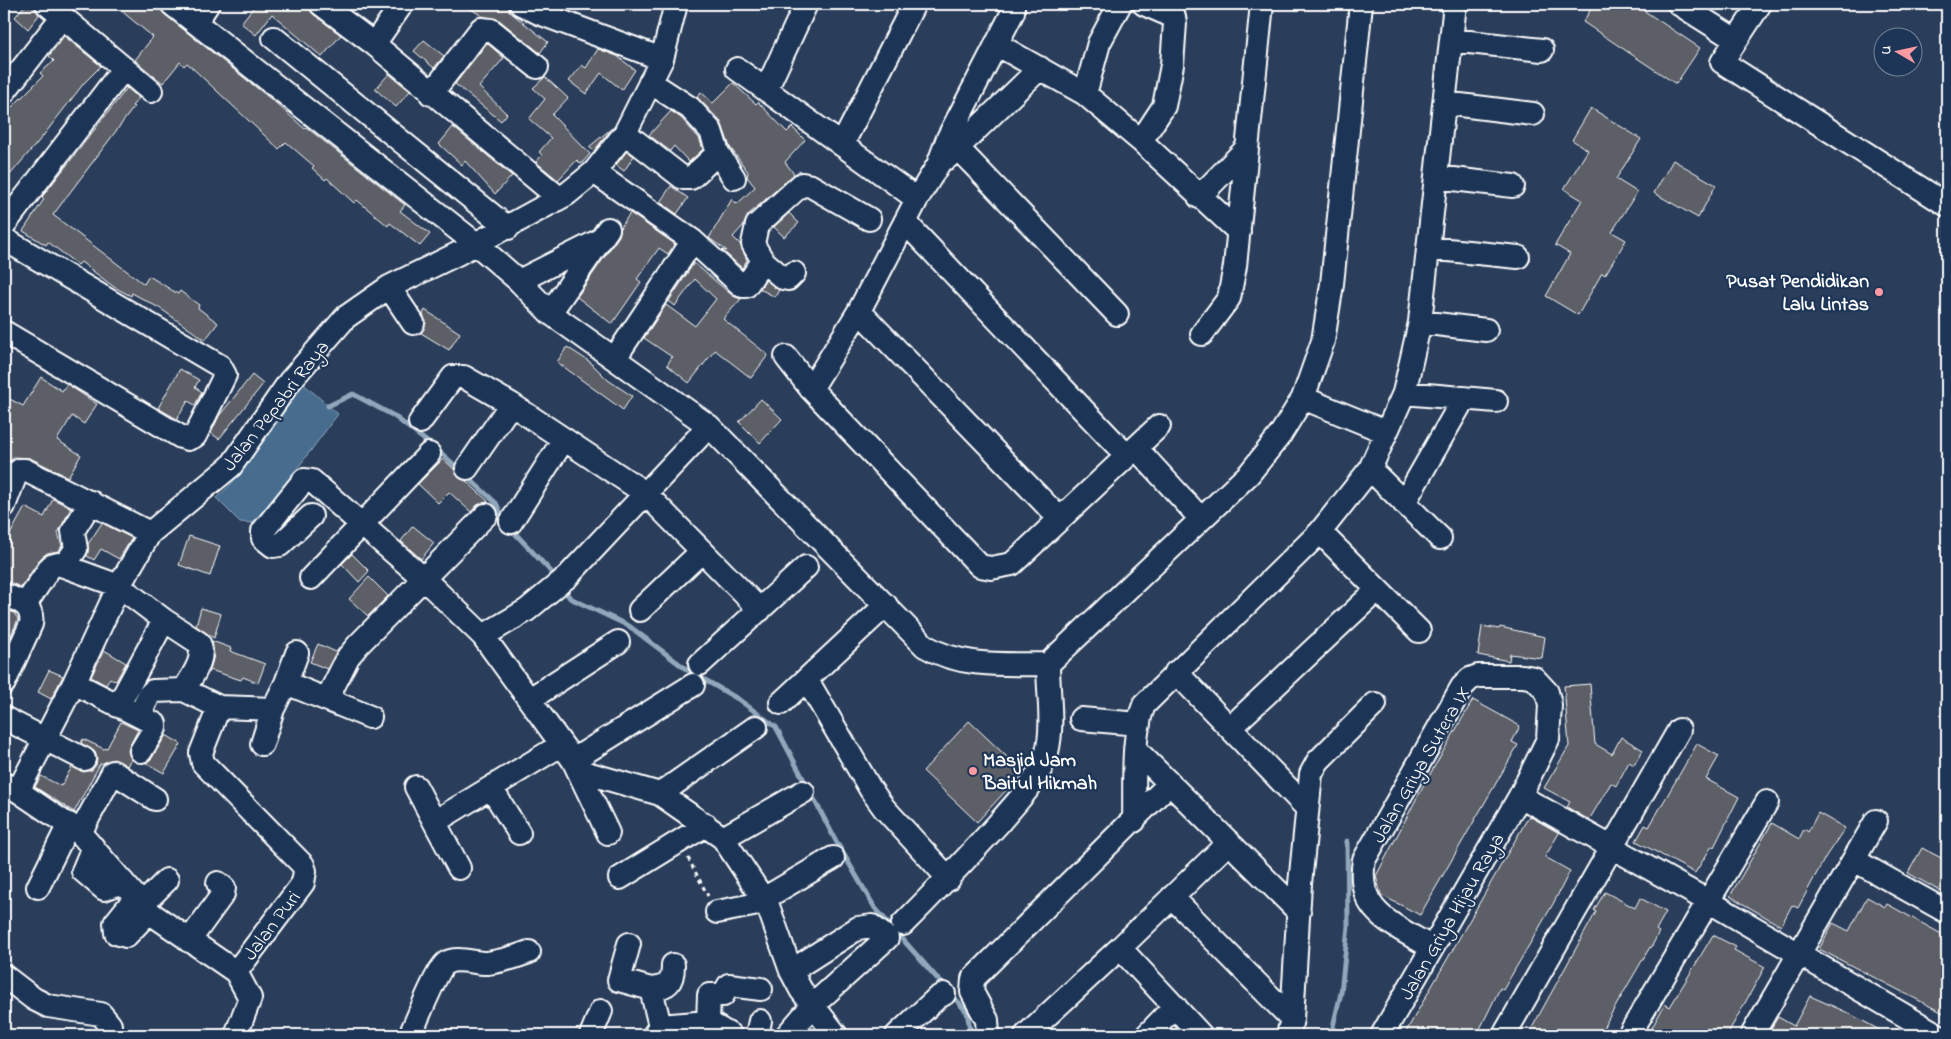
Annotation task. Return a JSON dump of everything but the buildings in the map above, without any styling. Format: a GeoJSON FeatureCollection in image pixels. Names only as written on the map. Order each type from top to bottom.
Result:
{"type":"FeatureCollection","features":[{"type":"Feature","properties":{"kind":"street"},"geometry":{"type":"LineString","coordinates":[[172,4],[202,13],[475,243],[519,281],[550,313],[709,426],[924,646],[939,654],[982,663],[1048,664],[1249,474],[1280,435],[1303,398],[1323,340],[1332,284],[1361,4]]}},
{"type":"Feature","properties":{"kind":"street"},"geometry":{"type":"LineString","coordinates":[[321,4],[374,44],[431,94],[558,198]]}},
{"type":"Feature","properties":{"kind":"street"},"geometry":{"type":"LineString","coordinates":[[374,44],[402,4]]}},
{"type":"Feature","properties":{"kind":"street","name":"Jalan Pepabri Raya"},"geometry":{"type":"LineString","coordinates":[[11,788],[44,740],[74,683],[118,586],[150,533],[231,466],[290,381],[346,317],[389,287],[508,228],[558,198],[594,172],[626,133],[662,59],[676,4]]}},
{"type":"Feature","properties":{"kind":"street"},"geometry":{"type":"LineString","coordinates":[[766,90],[806,4]]}},
{"type":"Feature","properties":{"kind":"street"},"geometry":{"type":"LineString","coordinates":[[842,145],[914,4]]}},
{"type":"Feature","properties":{"kind":"street"},"geometry":{"type":"LineString","coordinates":[[811,389],[859,311],[917,199],[953,143],[996,44],[1013,12],[1013,4]]}},
{"type":"Feature","properties":{"kind":"street"},"geometry":{"type":"LineString","coordinates":[[1086,94],[1099,43],[1120,4]]}},
{"type":"Feature","properties":{"kind":"street"},"geometry":{"type":"LineString","coordinates":[[1141,141],[1164,106],[1172,65],[1176,23],[1170,15],[1144,4]]}},
{"type":"Feature","properties":{"kind":"street"},"geometry":{"type":"LineString","coordinates":[[1202,334],[1229,298],[1239,232],[1262,4]]}},
{"type":"Feature","properties":{"kind":"street"},"geometry":{"type":"LineString","coordinates":[[1134,821],[1136,750],[1140,713],[1150,697],[1320,532],[1370,469],[1404,393],[1420,322],[1455,4]]}},
{"type":"Feature","properties":{"kind":"street"},"geometry":{"type":"LineString","coordinates":[[1679,4],[1736,40]]}},
{"type":"Feature","properties":{"kind":"street"},"geometry":{"type":"LineString","coordinates":[[1760,4],[1722,62],[1947,205]]}},
{"type":"Feature","properties":{"kind":"street"},"geometry":{"type":"LineString","coordinates":[[535,7],[662,59]]}},
{"type":"Feature","properties":{"kind":"street"},"geometry":{"type":"LineString","coordinates":[[4,92],[54,10],[151,91]]}},
{"type":"Feature","properties":{"kind":"street"},"geometry":{"type":"LineString","coordinates":[[431,94],[481,29],[491,30],[536,67]]}},
{"type":"Feature","properties":{"kind":"street"},"geometry":{"type":"LineString","coordinates":[[274,38],[508,228]]}},
{"type":"Feature","properties":{"kind":"street"},"geometry":{"type":"LineString","coordinates":[[1451,40],[1542,50]]}},
{"type":"Feature","properties":{"kind":"street"},"geometry":{"type":"LineString","coordinates":[[996,44],[1086,94],[1141,141],[1199,197],[1239,232]]}},
{"type":"Feature","properties":{"kind":"street"},"geometry":{"type":"LineString","coordinates":[[4,225],[124,68]]}},
{"type":"Feature","properties":{"kind":"street"},"geometry":{"type":"LineString","coordinates":[[953,143],[1040,68]]}},
{"type":"Feature","properties":{"kind":"street"},"geometry":{"type":"LineString","coordinates":[[736,69],[917,199]]}},
{"type":"Feature","properties":{"kind":"street"},"geometry":{"type":"LineString","coordinates":[[650,82],[683,103],[698,116],[711,131],[718,153],[734,178]]}},
{"type":"Feature","properties":{"kind":"street"},"geometry":{"type":"LineString","coordinates":[[1444,102],[1533,114]]}},
{"type":"Feature","properties":{"kind":"street"},"geometry":{"type":"LineString","coordinates":[[626,133],[683,178],[691,178],[718,153]]}},
{"type":"Feature","properties":{"kind":"street"},"geometry":{"type":"LineString","coordinates":[[953,143],[1117,314]]}},
{"type":"Feature","properties":{"kind":"street"},"geometry":{"type":"LineString","coordinates":[[1199,197],[1246,149]]}},
{"type":"Feature","properties":{"kind":"street"},"geometry":{"type":"LineString","coordinates":[[594,172],[693,241],[742,286],[746,286],[763,261]]}},
{"type":"Feature","properties":{"kind":"street"},"geometry":{"type":"LineString","coordinates":[[1436,177],[1513,186]]}},
{"type":"Feature","properties":{"kind":"street"},"geometry":{"type":"LineString","coordinates":[[794,273],[788,279],[783,278],[763,261],[753,244],[757,225],[802,184],[811,186],[869,219]]}},
{"type":"Feature","properties":{"kind":"street"},"geometry":{"type":"LineString","coordinates":[[905,222],[1132,452],[1201,519]]}},
{"type":"Feature","properties":{"kind":"street"},"geometry":{"type":"LineString","coordinates":[[519,281],[603,235],[550,313]]}},
{"type":"Feature","properties":{"kind":"street"},"geometry":{"type":"LineString","coordinates":[[4,239],[220,366],[225,375],[195,436],[188,439],[181,437],[4,332]]}},
{"type":"Feature","properties":{"kind":"street"},"geometry":{"type":"LineString","coordinates":[[1428,248],[1518,257]]}},
{"type":"Feature","properties":{"kind":"street"},"geometry":{"type":"LineString","coordinates":[[615,358],[686,251]]}},
{"type":"Feature","properties":{"kind":"street"},"geometry":{"type":"LineString","coordinates":[[389,287],[413,323]]}},
{"type":"Feature","properties":{"kind":"street"},"geometry":{"type":"LineString","coordinates":[[859,311],[1060,519]]}},
{"type":"Feature","properties":{"kind":"street"},"geometry":{"type":"LineString","coordinates":[[1420,322],[1486,330]]}},
{"type":"Feature","properties":{"kind":"street"},"geometry":{"type":"LineString","coordinates":[[786,357],[811,389],[980,566],[991,568],[1012,564],[1159,426]]}},
{"type":"Feature","properties":{"kind":"street"},"geometry":{"type":"LineString","coordinates":[[420,422],[453,377],[458,376],[511,404],[645,493],[760,610]]}},
{"type":"Feature","properties":{"kind":"street"},"geometry":{"type":"LineString","coordinates":[[1404,393],[1496,401]]}},
{"type":"Feature","properties":{"kind":"street"},"geometry":{"type":"LineString","coordinates":[[1303,398],[1386,432]]}},
{"type":"Feature","properties":{"kind":"street"},"geometry":{"type":"LineString","coordinates":[[1404,503],[1464,398]]}},
{"type":"Feature","properties":{"kind":"street"},"geometry":{"type":"LineString","coordinates":[[467,468],[511,404]]}},
{"type":"Feature","properties":{"kind":"street"},"geometry":{"type":"LineString","coordinates":[[483,636],[527,610],[567,577],[709,426]]}},
{"type":"Feature","properties":{"kind":"street"},"geometry":{"type":"LineString","coordinates":[[511,522],[564,439]]}},
{"type":"Feature","properties":{"kind":"street"},"geometry":{"type":"LineString","coordinates":[[311,578],[429,454]]}},
{"type":"Feature","properties":{"kind":"street"},"geometry":{"type":"LineString","coordinates":[[1370,469],[1440,538]]}},
{"type":"Feature","properties":{"kind":"street"},"geometry":{"type":"LineString","coordinates":[[4,506],[9,475],[25,470],[150,533]]}},
{"type":"Feature","properties":{"kind":"street"},"geometry":{"type":"LineString","coordinates":[[311,516],[280,545],[273,546],[263,538],[263,532],[304,480],[312,481],[424,578],[483,636],[530,699],[571,759],[608,833]]}},
{"type":"Feature","properties":{"kind":"street"},"geometry":{"type":"LineString","coordinates":[[64,566],[76,549],[73,531],[91,502]]}},
{"type":"Feature","properties":{"kind":"street"},"geometry":{"type":"LineString","coordinates":[[327,699],[348,657],[486,515]]}},
{"type":"Feature","properties":{"kind":"street"},"geometry":{"type":"LineString","coordinates":[[1320,532],[1419,631]]}},
{"type":"Feature","properties":{"kind":"street"},"geometry":{"type":"LineString","coordinates":[[640,610],[701,552]]}},
{"type":"Feature","properties":{"kind":"street"},"geometry":{"type":"LineString","coordinates":[[26,605],[51,566],[58,564],[118,586],[164,620],[195,638],[202,649],[198,666],[184,690]]}},
{"type":"Feature","properties":{"kind":"street"},"geometry":{"type":"LineString","coordinates":[[700,664],[806,567]]}},
{"type":"Feature","properties":{"kind":"street"},"geometry":{"type":"LineString","coordinates":[[1230,728],[1377,590]]}},
{"type":"Feature","properties":{"kind":"street"},"geometry":{"type":"LineString","coordinates":[[4,596],[26,605],[32,616],[31,624],[4,682]]}},
{"type":"Feature","properties":{"kind":"street"},"geometry":{"type":"LineString","coordinates":[[781,703],[886,605]]}},
{"type":"Feature","properties":{"kind":"street"},"geometry":{"type":"LineString","coordinates":[[118,706],[164,620]]}},
{"type":"Feature","properties":{"kind":"street"},"geometry":{"type":"LineString","coordinates":[[530,699],[618,642]]}},
{"type":"Feature","properties":{"kind":"street"},"geometry":{"type":"LineString","coordinates":[[262,744],[273,709],[286,683],[297,653]]}},
{"type":"Feature","properties":{"kind":"street"},"geometry":{"type":"LineString","coordinates":[[903,924],[949,879],[1030,786],[1040,769],[1047,752],[1050,734],[1048,664]]}},
{"type":"Feature","properties":{"kind":"street"},"geometry":{"type":"LineString","coordinates":[[1176,672],[1306,807]]}},
{"type":"Feature","properties":{"kind":"street","name":"Jalan Griya Sutera IX"},"geometry":{"type":"LineString","coordinates":[[1432,948],[1378,914],[1365,897],[1362,873],[1364,860],[1462,687],[1470,679],[1478,676],[1523,676],[1534,678],[1547,692],[1550,705],[1548,739],[1520,796]]}},
{"type":"Feature","properties":{"kind":"street"},"geometry":{"type":"LineString","coordinates":[[807,680],[871,790],[884,808],[949,879]]}},
{"type":"Feature","properties":{"kind":"street"},"geometry":{"type":"LineString","coordinates":[[74,683],[155,724],[155,728],[141,751]]}},
{"type":"Feature","properties":{"kind":"street"},"geometry":{"type":"LineString","coordinates":[[286,683],[370,717]]}},
{"type":"Feature","properties":{"kind":"street"},"geometry":{"type":"LineString","coordinates":[[436,821],[491,788],[571,759],[693,685]]}},
{"type":"Feature","properties":{"kind":"street"},"geometry":{"type":"LineString","coordinates":[[140,715],[149,695],[153,691],[184,690],[219,707],[273,709]]}},
{"type":"Feature","properties":{"kind":"street"},"geometry":{"type":"LineString","coordinates":[[1290,1027],[1306,807],[1314,767],[1375,704]]}},
{"type":"Feature","properties":{"kind":"street","name":"Jalan Puri"},"geometry":{"type":"LineString","coordinates":[[219,707],[201,752],[203,763],[303,865],[306,877],[236,972]]}},
{"type":"Feature","properties":{"kind":"street"},"geometry":{"type":"LineString","coordinates":[[4,718],[84,759]]}},
{"type":"Feature","properties":{"kind":"street"},"geometry":{"type":"LineString","coordinates":[[1081,719],[1139,724]]}},
{"type":"Feature","properties":{"kind":"street"},"geometry":{"type":"LineString","coordinates":[[660,794],[756,727]]}},
{"type":"Feature","properties":{"kind":"street"},"geometry":{"type":"LineString","coordinates":[[1504,1035],[1679,730]]}},
{"type":"Feature","properties":{"kind":"street"},"geometry":{"type":"LineString","coordinates":[[1136,750],[1299,912]]}},
{"type":"Feature","properties":{"kind":"street"},"geometry":{"type":"LineString","coordinates":[[571,759],[660,794],[714,832],[763,899],[791,971],[812,1006],[836,1035]]}},
{"type":"Feature","properties":{"kind":"street"},"geometry":{"type":"LineString","coordinates":[[38,887],[80,834],[113,772],[155,799]]}},
{"type":"Feature","properties":{"kind":"street"},"geometry":{"type":"LineString","coordinates":[[988,1035],[986,1020],[972,992],[974,980],[1170,783]]}},
{"type":"Feature","properties":{"kind":"street"},"geometry":{"type":"LineString","coordinates":[[416,787],[436,821],[459,868]]}},
{"type":"Feature","properties":{"kind":"street"},"geometry":{"type":"LineString","coordinates":[[11,788],[80,834],[137,899],[189,941],[236,972],[250,998],[236,1035]]}},
{"type":"Feature","properties":{"kind":"street"},"geometry":{"type":"LineString","coordinates":[[491,788],[519,833]]}},
{"type":"Feature","properties":{"kind":"street"},"geometry":{"type":"LineString","coordinates":[[620,878],[679,840],[714,832],[803,792]]}},
{"type":"Feature","properties":{"kind":"street"},"geometry":{"type":"LineString","coordinates":[[1520,796],[1708,901],[1938,1035]]}},
{"type":"Feature","properties":{"kind":"street","name":"Jalan Griya Hijau Raya"},"geometry":{"type":"LineString","coordinates":[[1382,1035],[1520,796]]}},
{"type":"Feature","properties":{"kind":"street"},"geometry":{"type":"LineString","coordinates":[[1629,1035],[1767,802]]}},
{"type":"Feature","properties":{"kind":"street"},"geometry":{"type":"LineString","coordinates":[[1752,1035],[1876,821]]}},
{"type":"Feature","properties":{"kind":"street"},"geometry":{"type":"LineString","coordinates":[[1026,1035],[1120,948],[1229,842]]}},
{"type":"Feature","properties":{"kind":"street"},"geometry":{"type":"LineString","coordinates":[[717,912],[747,907],[833,858]]}},
{"type":"Feature","properties":{"kind":"street"},"geometry":{"type":"LineString","coordinates":[[1854,860],[1947,912]]}},
{"type":"Feature","properties":{"kind":"street"},"geometry":{"type":"LineString","coordinates":[[137,899],[167,880]]}},
{"type":"Feature","properties":{"kind":"street"},"geometry":{"type":"LineString","coordinates":[[189,941],[223,894],[224,888],[218,883]]}},
{"type":"Feature","properties":{"kind":"street"},"geometry":{"type":"LineString","coordinates":[[1172,897],[1290,1027]]}},
{"type":"Feature","properties":{"kind":"street"},"geometry":{"type":"LineString","coordinates":[[788,1035],[812,1006],[888,938],[872,926],[858,928],[791,971]]}},
{"type":"Feature","properties":{"kind":"street"},"geometry":{"type":"LineString","coordinates":[[628,944],[619,980],[651,989],[666,988],[670,983],[673,965]]}},
{"type":"Feature","properties":{"kind":"street"},"geometry":{"type":"LineString","coordinates":[[1120,948],[1201,1035]]}},
{"type":"Feature","properties":{"kind":"street"},"geometry":{"type":"LineString","coordinates":[[410,1035],[439,973],[446,963],[456,960],[488,963],[514,958],[529,952]]}},
{"type":"Feature","properties":{"kind":"street"},"geometry":{"type":"LineString","coordinates":[[4,976],[40,1002],[101,1014],[110,1026],[110,1035]]}},
{"type":"Feature","properties":{"kind":"street"},"geometry":{"type":"LineString","coordinates":[[708,1022],[709,995],[723,995],[729,985],[760,989]]}},
{"type":"Feature","properties":{"kind":"street"},"geometry":{"type":"LineString","coordinates":[[651,989],[657,1030],[708,1022],[730,1035]]}},
{"type":"Feature","properties":{"kind":"street"},"geometry":{"type":"LineString","coordinates":[[897,1035],[936,998],[944,994]]}},
{"type":"Feature","properties":{"kind":"street"},"geometry":{"type":"LineString","coordinates":[[1147,1035],[1175,1006]]}},
{"type":"Feature","properties":{"kind":"street"},"geometry":{"type":"LineString","coordinates":[[591,1035],[601,1011]]}},
{"type":"Feature","properties":{"kind":"path"},"geometry":{"type":"LineString","coordinates":[[679,840],[717,912]]}},
{"type":"Feature","properties":{"kind":"water"},"geometry":{"type":"Polygon","coordinates":[[[300,381],[338,414],[276,497],[252,523],[240,522],[216,498],[228,487],[251,459],[300,381]]]}},
{"type":"Feature","properties":{"kind":"waterway"},"geometry":{"type":"LineString","coordinates":[[328,406],[353,394],[394,416],[440,452],[496,503],[505,522]]}},
{"type":"Feature","properties":{"kind":"waterway"},"geometry":{"type":"LineString","coordinates":[[510,528],[557,578]]}},
{"type":"Feature","properties":{"kind":"waterway"},"geometry":{"type":"LineString","coordinates":[[563,588],[570,598],[629,626],[686,669],[738,699],[776,727],[836,841],[875,908],[967,1012],[971,1035]]}},
{"type":"Feature","properties":{"kind":"waterway"},"geometry":{"type":"LineString","coordinates":[[1331,1035],[1341,993],[1348,926],[1347,841]]}},
{"type":"Feature","properties":{"kind":"place","name":"Pusat Pendidikan Lalu Lintas"},"geometry":{"type":"Point","coordinates":[1879,292]}},
{"type":"Feature","properties":{"kind":"place","name":"Masjid Jam Baitul Hikmah"},"geometry":{"type":"Point","coordinates":[973,771]}}]}
